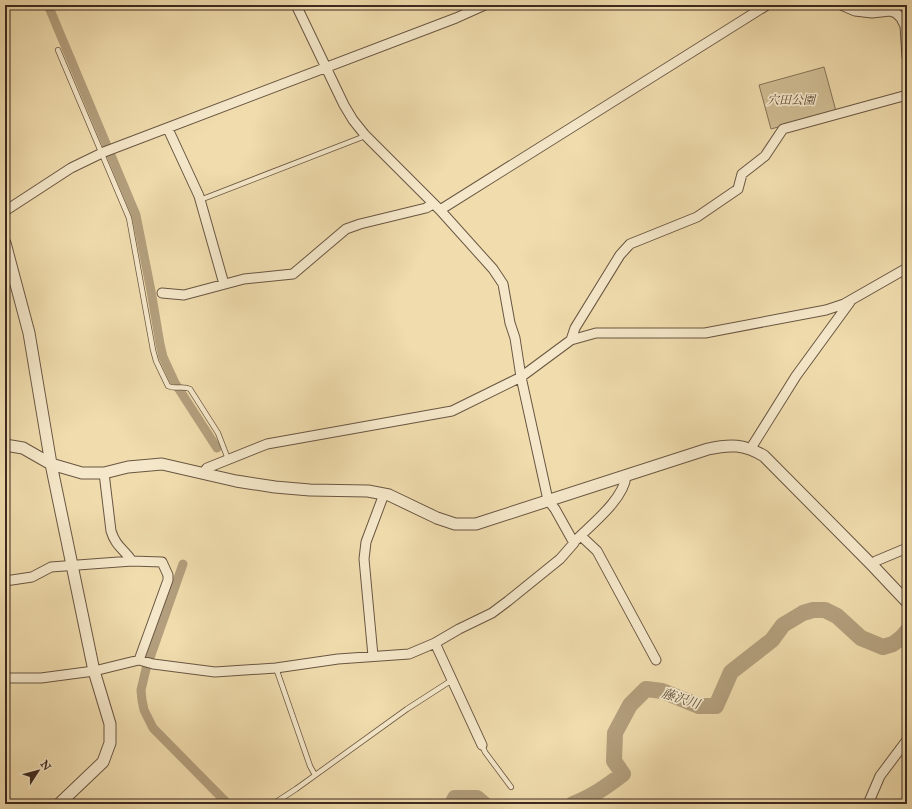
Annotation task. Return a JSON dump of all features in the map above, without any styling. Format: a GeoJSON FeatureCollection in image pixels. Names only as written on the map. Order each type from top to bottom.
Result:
{"type":"FeatureCollection","features":[{"type":"Feature","properties":{"kind":"street"},"geometry":{"type":"LineString","coordinates":[[296,5],[344,106],[353,120],[365,135],[440,210],[493,269],[503,284],[510,323],[515,338],[521,377],[548,500],[577,539],[597,551],[656,660]]}},
{"type":"Feature","properties":{"kind":"street"},"geometry":{"type":"LineString","coordinates":[[5,211],[71,168],[103,153],[456,18],[484,5]]}},
{"type":"Feature","properties":{"kind":"street"},"geometry":{"type":"LineString","coordinates":[[440,210],[767,5]]}},
{"type":"Feature","properties":{"kind":"street"},"geometry":{"type":"LineString","coordinates":[[841,5],[855,11],[872,13],[890,11],[896,13],[901,18],[905,26],[907,57]]}},
{"type":"Feature","properties":{"kind":"street"},"geometry":{"type":"LineString","coordinates":[[571,340],[575,328],[620,255],[630,244],[697,217],[738,189],[742,174],[765,156],[783,129],[907,95]]}},
{"type":"Feature","properties":{"kind":"street"},"geometry":{"type":"LineString","coordinates":[[168,129],[200,200],[224,284]]}},
{"type":"Feature","properties":{"kind":"street"},"geometry":{"type":"LineString","coordinates":[[162,293],[184,295],[244,279],[293,274],[346,229],[360,224],[426,208],[433,204]]}},
{"type":"Feature","properties":{"kind":"street"},"geometry":{"type":"LineString","coordinates":[[5,243],[29,333],[51,464],[71,566],[94,671],[110,724],[110,743],[103,762],[58,804]]}},
{"type":"Feature","properties":{"kind":"street"},"geometry":{"type":"LineString","coordinates":[[203,473],[207,468],[267,444],[452,411],[521,377],[571,340],[596,333],[705,333],[826,310],[840,306],[852,300],[907,268]]}},
{"type":"Feature","properties":{"kind":"street"},"geometry":{"type":"LineString","coordinates":[[751,448],[796,376],[852,300]]}},
{"type":"Feature","properties":{"kind":"street"},"geometry":{"type":"LineString","coordinates":[[5,445],[23,448],[51,464],[82,473],[104,473],[128,467],[155,464],[169,465],[236,481],[275,487],[310,490],[368,490],[389,495],[437,518],[454,524],[476,524],[708,449],[725,445],[751,448],[764,456],[907,602]]}},
{"type":"Feature","properties":{"kind":"street"},"geometry":{"type":"LineString","coordinates":[[104,473],[111,531],[116,543],[132,561]]}},
{"type":"Feature","properties":{"kind":"street"},"geometry":{"type":"LineString","coordinates":[[5,678],[41,678],[94,671],[141,660],[153,664],[215,672],[276,668],[338,659],[409,654],[436,643],[492,612],[560,559],[612,503],[622,488],[626,476]]}},
{"type":"Feature","properties":{"kind":"street"},"geometry":{"type":"LineString","coordinates":[[373,656],[364,559],[366,542],[384,494]]}},
{"type":"Feature","properties":{"kind":"street"},"geometry":{"type":"LineString","coordinates":[[873,566],[876,561],[907,548]]}},
{"type":"Feature","properties":{"kind":"street"},"geometry":{"type":"LineString","coordinates":[[5,581],[32,577],[51,567],[132,561],[162,562],[168,575],[168,580],[141,660]]}},
{"type":"Feature","properties":{"kind":"street"},"geometry":{"type":"LineString","coordinates":[[436,643],[482,745]]}},
{"type":"Feature","properties":{"kind":"street"},"geometry":{"type":"LineString","coordinates":[[868,804],[880,776],[907,740]]}},
{"type":"Feature","properties":{"kind":"lane"},"geometry":{"type":"LineString","coordinates":[[58,50],[103,153],[129,218],[153,350],[164,379],[171,388],[185,387],[190,389],[218,433],[228,459]]}},
{"type":"Feature","properties":{"kind":"lane"},"geometry":{"type":"LineString","coordinates":[[200,200],[365,135]]}},
{"type":"Feature","properties":{"kind":"lane"},"geometry":{"type":"LineString","coordinates":[[276,668],[310,766],[315,775]]}},
{"type":"Feature","properties":{"kind":"lane"},"geometry":{"type":"LineString","coordinates":[[273,804],[407,708],[452,680]]}},
{"type":"Feature","properties":{"kind":"lane"},"geometry":{"type":"LineString","coordinates":[[482,745],[485,752],[511,787]]}},
{"type":"Feature","properties":{"kind":"green space","name":"穴田公園"},"geometry":{"type":"Polygon","coordinates":[[[824,67],[836,111],[771,129],[759,85],[824,67]]]}},
{"type":"Feature","properties":{"kind":"waterway"},"geometry":{"type":"LineString","coordinates":[[48,5],[136,215],[163,357],[175,383],[217,448]]}},
{"type":"Feature","properties":{"kind":"waterway"},"geometry":{"type":"LineString","coordinates":[[183,564],[146,669],[141,690],[142,700],[144,710],[153,728],[228,804]]}},
{"type":"Feature","properties":{"kind":"waterway","name":"藤沢川"},"geometry":{"type":"LineString","coordinates":[[573,804],[593,795],[623,774],[614,761],[615,733],[630,705],[646,689],[662,691],[699,706],[716,706],[731,672],[772,640],[783,625],[803,613],[813,610],[825,610],[837,616],[861,638],[883,647],[893,644],[907,631]]}},
{"type":"Feature","properties":{"kind":"waterway","name":"藤沢川"},"geometry":{"type":"LineString","coordinates":[[452,804],[455,798],[477,798],[484,804]]}}]}
